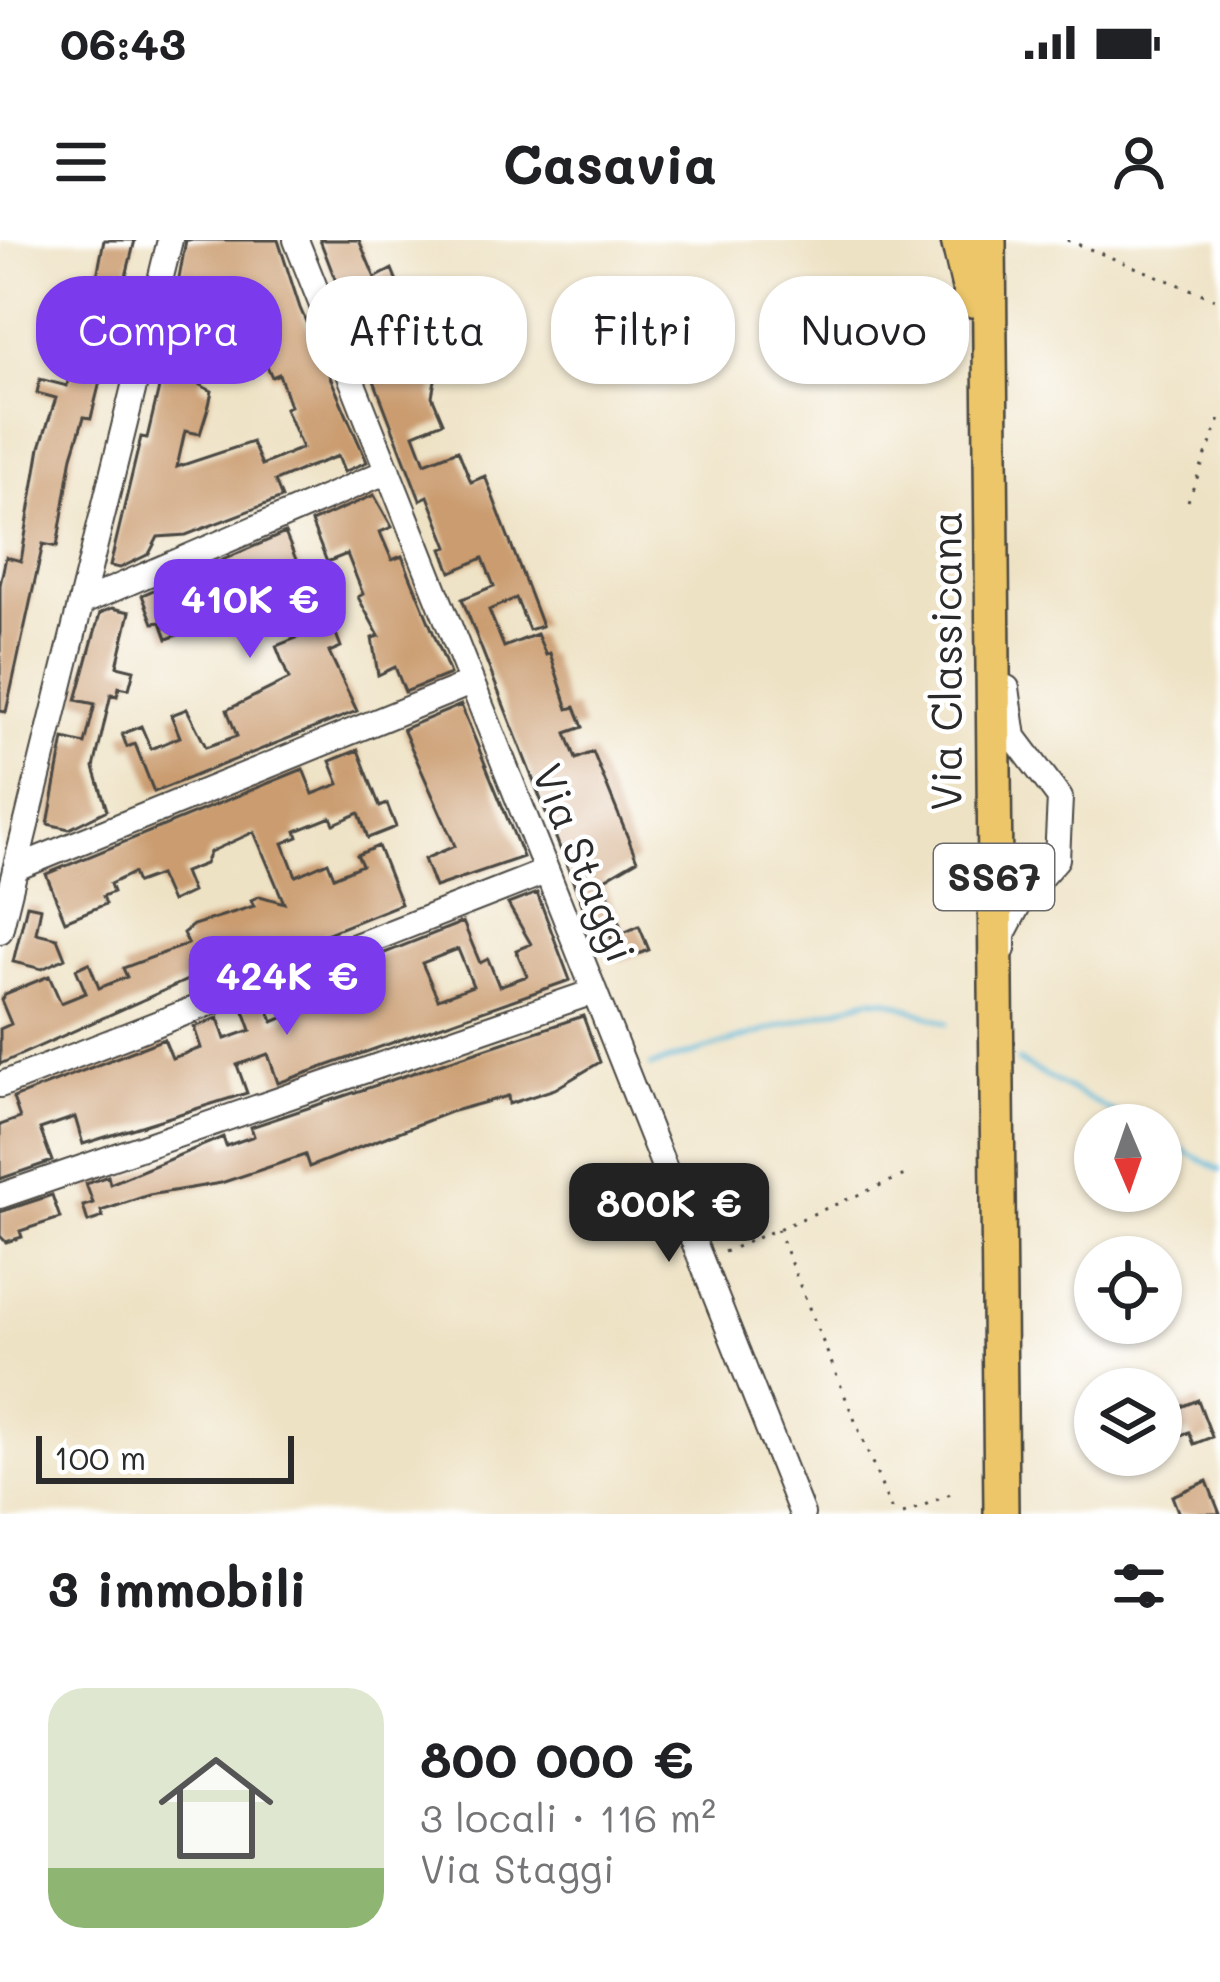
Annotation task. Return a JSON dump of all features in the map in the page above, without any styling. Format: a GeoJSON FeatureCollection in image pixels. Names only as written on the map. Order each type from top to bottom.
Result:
{"type":"FeatureCollection","features":[{"type":"Feature","properties":{"kind":"highway"},"geometry":{"type":"LineString","coordinates":[[958,240],[972,300]]}},
{"type":"Feature","properties":{"kind":"highway","name":"Via Classicana"},"geometry":{"type":"LineString","coordinates":[[971,240],[981,1514]]}},
{"type":"Feature","properties":{"kind":"highway","name":"Via Classicana"},"geometry":{"type":"LineString","coordinates":[[989,240],[1001,1514]]}},
{"type":"Feature","properties":{"kind":"street"},"geometry":{"type":"LineString","coordinates":[[0,931],[170,240]]}},
{"type":"Feature","properties":{"kind":"street","name":"Via Staggi"},"geometry":{"type":"LineString","coordinates":[[296,240],[802,1514]]}},
{"type":"Feature","properties":{"kind":"street"},"geometry":{"type":"LineString","coordinates":[[81,603],[388,471]]}},
{"type":"Feature","properties":{"kind":"street"},"geometry":{"type":"LineString","coordinates":[[992,537],[1002,547],[1014,736],[1060,798],[1057,859],[1022,898],[1003,934],[1005,1082],[996,1106]]}},
{"type":"Feature","properties":{"kind":"street"},"geometry":{"type":"LineString","coordinates":[[16,868],[471,683]]}},
{"type":"Feature","properties":{"kind":"street"},"geometry":{"type":"LineString","coordinates":[[0,1085],[544,872]]}},
{"type":"Feature","properties":{"kind":"street"},"geometry":{"type":"LineString","coordinates":[[0,1196],[593,992]]}},
{"type":"Feature","properties":{"kind":"path"},"geometry":{"type":"LineString","coordinates":[[1067,240],[1220,301]]}},
{"type":"Feature","properties":{"kind":"path"},"geometry":{"type":"LineString","coordinates":[[1188,501],[1220,419]]}},
{"type":"Feature","properties":{"kind":"path"},"geometry":{"type":"LineString","coordinates":[[700,1262],[907,1174]]}},
{"type":"Feature","properties":{"kind":"path"},"geometry":{"type":"LineString","coordinates":[[777,1229],[893,1514]]}},
{"type":"Feature","properties":{"kind":"path"},"geometry":{"type":"LineString","coordinates":[[903,1514],[953,1493]]}},
{"type":"Feature","properties":{"kind":"building"},"geometry":{"type":"Polygon","coordinates":[[[104,240],[135,240],[126,276],[97,276],[104,240]]]}},
{"type":"Feature","properties":{"kind":"building"},"geometry":{"type":"Polygon","coordinates":[[[186,240],[278,240],[306,322],[306,384],[333,384],[367,462],[344,472],[338,456],[306,468],[275,481],[282,498],[186,535],[158,537],[149,554],[120,568],[110,566],[141,437],[147,438],[159,384],[200,384],[212,391],[209,405],[200,434],[185,431],[177,467],[252,442],[262,465],[302,448],[285,408],[290,406],[282,383],[282,276],[179,276],[186,240]]]}},
{"type":"Feature","properties":{"kind":"building"},"geometry":{"type":"Polygon","coordinates":[[[320,240],[359,240],[374,276],[334,276],[320,240]]]}},
{"type":"Feature","properties":{"kind":"building"},"geometry":{"type":"Polygon","coordinates":[[[39,384],[99,384],[91,418],[84,417],[72,456],[57,547],[43,544],[6,712],[0,711],[0,585],[6,557],[21,561],[40,447],[56,398],[37,393],[39,384]]]}},
{"type":"Feature","properties":{"kind":"building"},"geometry":{"type":"Polygon","coordinates":[[[375,384],[434,384],[432,396],[443,422],[414,434],[425,463],[458,450],[471,482],[485,476],[542,626],[529,630],[516,598],[489,610],[504,647],[537,634],[546,655],[550,653],[568,709],[575,707],[583,727],[566,733],[576,759],[593,752],[637,860],[603,880],[623,933],[639,926],[649,950],[620,961],[603,917],[589,922],[462,599],[494,586],[483,558],[451,572],[442,549],[448,547],[428,496],[420,500],[375,384]]]}},
{"type":"Feature","properties":{"kind":"building"},"geometry":{"type":"Polygon","coordinates":[[[374,495],[392,527],[380,532],[392,560],[402,556],[450,674],[405,692],[395,667],[378,675],[372,638],[379,636],[358,597],[363,594],[347,554],[327,562],[311,522],[374,495]]]}},
{"type":"Feature","properties":{"kind":"building"},"geometry":{"type":"Polygon","coordinates":[[[285,533],[310,593],[329,586],[336,604],[326,608],[341,647],[329,652],[357,711],[154,792],[135,744],[127,747],[122,734],[141,726],[151,749],[180,737],[171,715],[187,709],[206,747],[237,736],[227,710],[289,679],[276,646],[304,635],[287,591],[213,625],[208,615],[180,627],[183,633],[167,639],[161,622],[153,623],[142,595],[285,533]]]}},
{"type":"Feature","properties":{"kind":"building"},"geometry":{"type":"Polygon","coordinates":[[[112,608],[130,612],[117,666],[134,670],[129,689],[119,687],[117,696],[111,694],[94,768],[107,810],[69,829],[48,824],[64,739],[85,744],[95,704],[76,700],[100,613],[112,608]]]}},
{"type":"Feature","properties":{"kind":"building"},"geometry":{"type":"Polygon","coordinates":[[[461,705],[523,857],[435,887],[424,859],[455,846],[403,729],[461,705]]]}},
{"type":"Feature","properties":{"kind":"building"},"geometry":{"type":"Polygon","coordinates":[[[358,750],[380,807],[387,804],[396,827],[368,838],[359,813],[334,824],[331,817],[296,831],[298,837],[283,843],[296,876],[328,862],[334,877],[362,865],[357,855],[378,846],[401,904],[206,982],[203,973],[0,1064],[0,1029],[11,1024],[1,1000],[5,994],[49,976],[61,1003],[86,993],[76,969],[89,963],[99,988],[127,977],[123,968],[188,944],[183,933],[193,925],[254,906],[251,900],[260,896],[284,903],[254,832],[210,852],[205,864],[184,872],[192,892],[171,902],[159,875],[137,883],[133,873],[110,884],[113,892],[103,896],[106,904],[65,921],[46,874],[303,769],[313,794],[339,784],[330,761],[358,750]]]}},
{"type":"Feature","properties":{"kind":"building"},"geometry":{"type":"Polygon","coordinates":[[[537,893],[570,980],[278,1083],[268,1054],[237,1065],[247,1093],[83,1144],[75,1117],[40,1129],[52,1161],[0,1179],[0,1125],[20,1118],[13,1098],[164,1039],[172,1058],[201,1048],[194,1027],[218,1018],[225,1039],[251,1030],[243,1008],[265,999],[273,1022],[299,1011],[290,989],[314,980],[323,1002],[357,988],[349,967],[463,922],[480,963],[488,959],[499,986],[527,976],[516,950],[531,944],[508,904],[537,893]],[[458,949],[422,963],[438,999],[473,986],[458,949]]]}},
{"type":"Feature","properties":{"kind":"building"},"geometry":{"type":"Polygon","coordinates":[[[27,905],[41,908],[36,933],[57,938],[65,958],[42,969],[13,962],[27,905]]]}},
{"type":"Feature","properties":{"kind":"building"},"geometry":{"type":"Polygon","coordinates":[[[583,1016],[600,1062],[555,1089],[509,1104],[508,1096],[450,1112],[309,1167],[305,1155],[221,1183],[149,1195],[101,1211],[103,1217],[88,1222],[83,1206],[93,1203],[86,1184],[108,1176],[110,1184],[223,1137],[226,1146],[254,1136],[251,1127],[583,1016]]]}},
{"type":"Feature","properties":{"kind":"building"},"geometry":{"type":"Polygon","coordinates":[[[52,1195],[60,1218],[20,1231],[22,1237],[6,1242],[0,1236],[0,1212],[52,1195]]]}},
{"type":"Feature","properties":{"kind":"building"},"geometry":{"type":"Polygon","coordinates":[[[1198,1400],[1212,1437],[1194,1444],[1189,1432],[1182,1435],[1182,1406],[1198,1400]]]}},
{"type":"Feature","properties":{"kind":"building"},"geometry":{"type":"Polygon","coordinates":[[[1207,1481],[1220,1514],[1179,1514],[1172,1496],[1207,1481]]]}},
{"type":"Feature","properties":{"kind":"waterway"},"geometry":{"type":"LineString","coordinates":[[651,1066],[870,999],[887,1000],[947,1023]]}},
{"type":"Feature","properties":{"kind":"waterway"},"geometry":{"type":"LineString","coordinates":[[1018,1061],[1098,1104]]}},
{"type":"Feature","properties":{"kind":"waterway"},"geometry":{"type":"LineString","coordinates":[[1182,1149],[1220,1170]]}}]}
